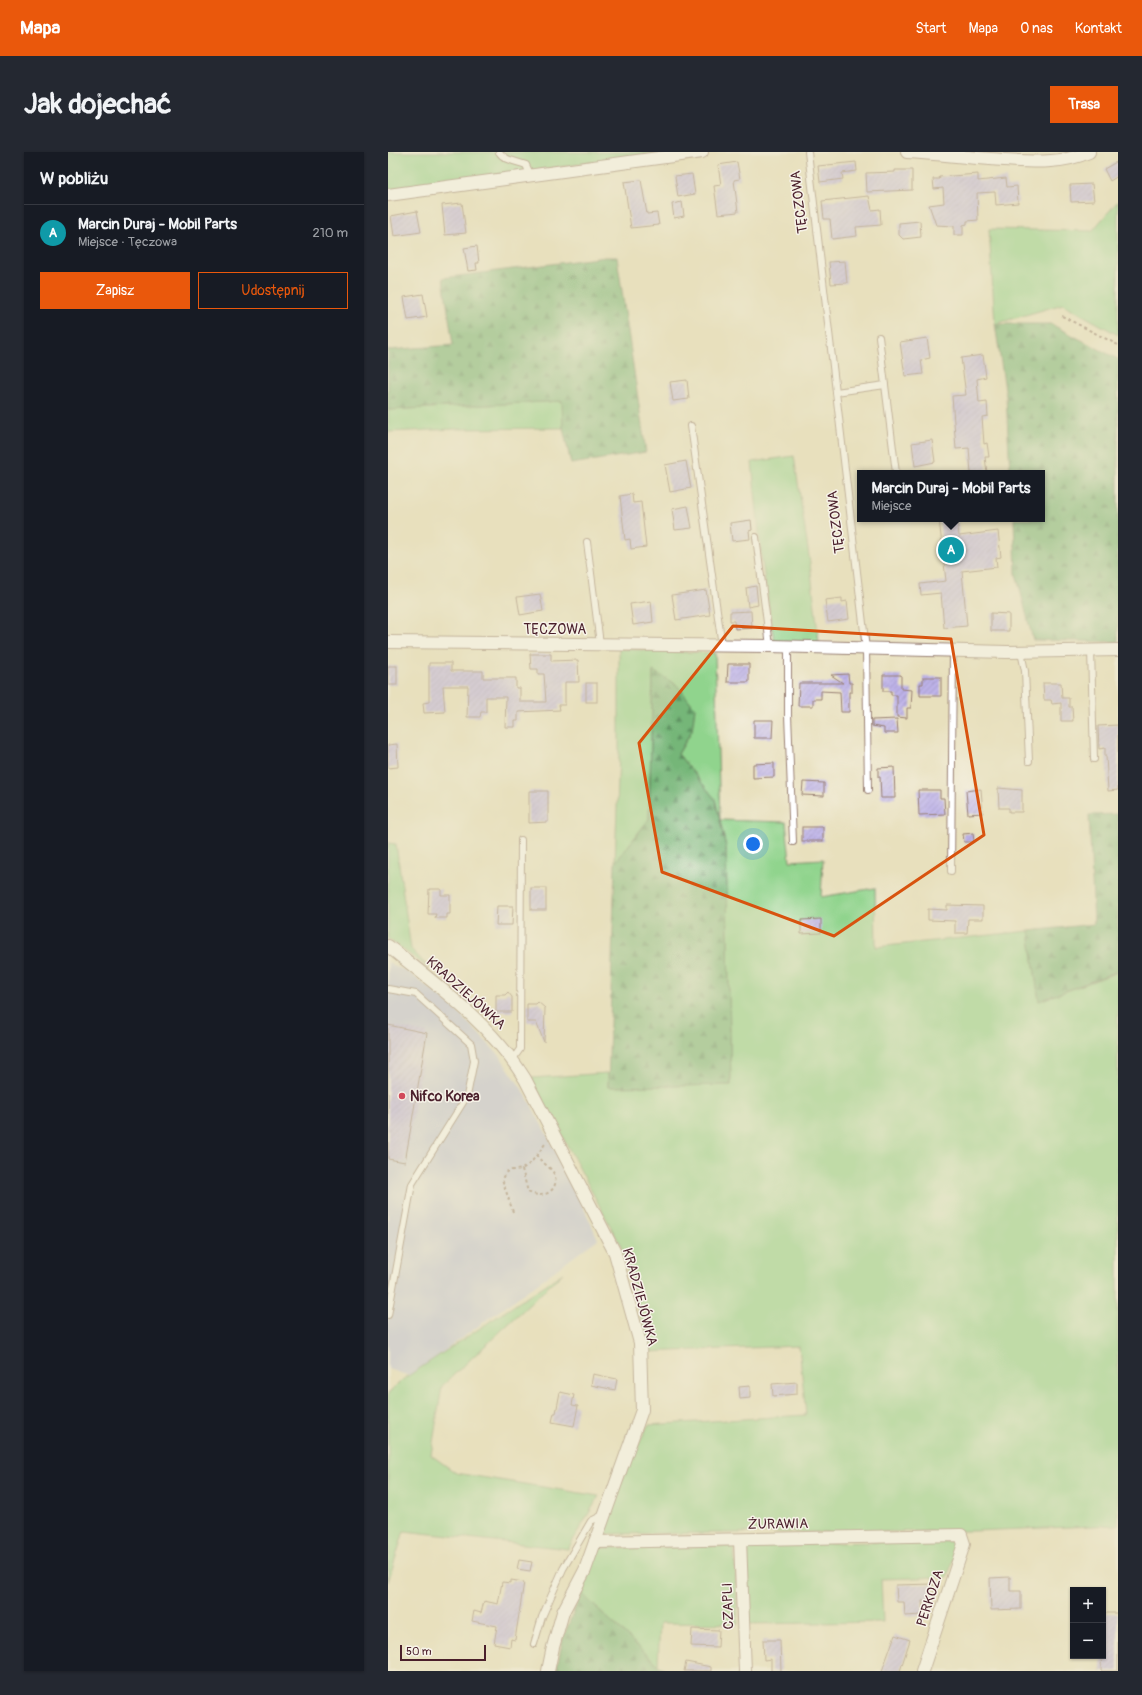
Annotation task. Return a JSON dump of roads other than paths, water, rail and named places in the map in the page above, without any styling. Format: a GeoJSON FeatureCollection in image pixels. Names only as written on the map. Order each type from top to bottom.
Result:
{"type":"FeatureCollection","features":[{"type":"Feature","properties":{"kind":"street"},"geometry":{"type":"LineString","coordinates":[[388,195],[702,152]]}},
{"type":"Feature","properties":{"kind":"street"},"geometry":{"type":"LineString","coordinates":[[907,152],[966,158],[1038,162],[1061,160],[1081,156],[1089,152]]}},
{"type":"Feature","properties":{"kind":"street","name":"TĘCZOWA"},"geometry":{"type":"LineString","coordinates":[[388,642],[770,646],[1021,652],[1118,650]]}},
{"type":"Feature","properties":{"kind":"street","name":"KRADZIEJÓWKA"},"geometry":{"type":"LineString","coordinates":[[388,946],[455,999],[489,1031],[513,1059],[555,1136],[615,1253],[640,1343],[642,1410],[585,1570],[563,1612],[548,1671]]}},
{"type":"Feature","properties":{"kind":"street","name":"ŻURAWIA"},"geometry":{"type":"LineString","coordinates":[[595,1542],[962,1535]]}},
{"type":"Feature","properties":{"kind":"street","name":"PERKOZA"},"geometry":{"type":"LineString","coordinates":[[922,1671],[964,1544],[962,1535]]}},
{"type":"Feature","properties":{"kind":"street","name":"CZAPLI"},"geometry":{"type":"LineString","coordinates":[[740,1540],[745,1671]]}},
{"type":"Feature","properties":{"kind":"lane"},"geometry":{"type":"LineString","coordinates":[[499,152],[505,159],[517,161],[526,165],[531,176]]}},
{"type":"Feature","properties":{"kind":"lane","name":"TĘCZOWA"},"geometry":{"type":"LineString","coordinates":[[808,152],[866,649],[868,790]]}},
{"type":"Feature","properties":{"kind":"lane"},"geometry":{"type":"LineString","coordinates":[[879,337],[896,470]]}},
{"type":"Feature","properties":{"kind":"lane"},"geometry":{"type":"LineString","coordinates":[[836,392],[885,385]]}},
{"type":"Feature","properties":{"kind":"lane"},"geometry":{"type":"LineString","coordinates":[[691,426],[722,646]]}},
{"type":"Feature","properties":{"kind":"lane"},"geometry":{"type":"LineString","coordinates":[[756,537],[770,646]]}},
{"type":"Feature","properties":{"kind":"lane"},"geometry":{"type":"LineString","coordinates":[[587,542],[600,644]]}},
{"type":"Feature","properties":{"kind":"lane"},"geometry":{"type":"LineString","coordinates":[[788,647],[788,715],[793,842]]}},
{"type":"Feature","properties":{"kind":"lane"},"geometry":{"type":"LineString","coordinates":[[1090,650],[1094,759]]}},
{"type":"Feature","properties":{"kind":"lane"},"geometry":{"type":"LineString","coordinates":[[950,871],[952,651]]}},
{"type":"Feature","properties":{"kind":"lane"},"geometry":{"type":"LineString","coordinates":[[1021,652],[1024,671],[1029,761]]}},
{"type":"Feature","properties":{"kind":"lane"},"geometry":{"type":"LineString","coordinates":[[513,1059],[520,1049],[521,840]]}},
{"type":"Feature","properties":{"kind":"lane"},"geometry":{"type":"LineString","coordinates":[[388,989],[416,994],[471,1044],[474,1061],[467,1096],[412,1184],[388,1315]]}},
{"type":"Feature","properties":{"kind":"lane"},"geometry":{"type":"LineString","coordinates":[[534,1644],[542,1617],[563,1569],[591,1521],[605,1514]]}},
{"type":"Feature","properties":{"kind":"place","name":"Marcin Duraj - Mobil Parts"},"geometry":{"type":"Point","coordinates":[951,550]}},
{"type":"Feature","properties":{"kind":"place","name":"Nifco Korea"},"geometry":{"type":"Point","coordinates":[402,1096]}}]}
